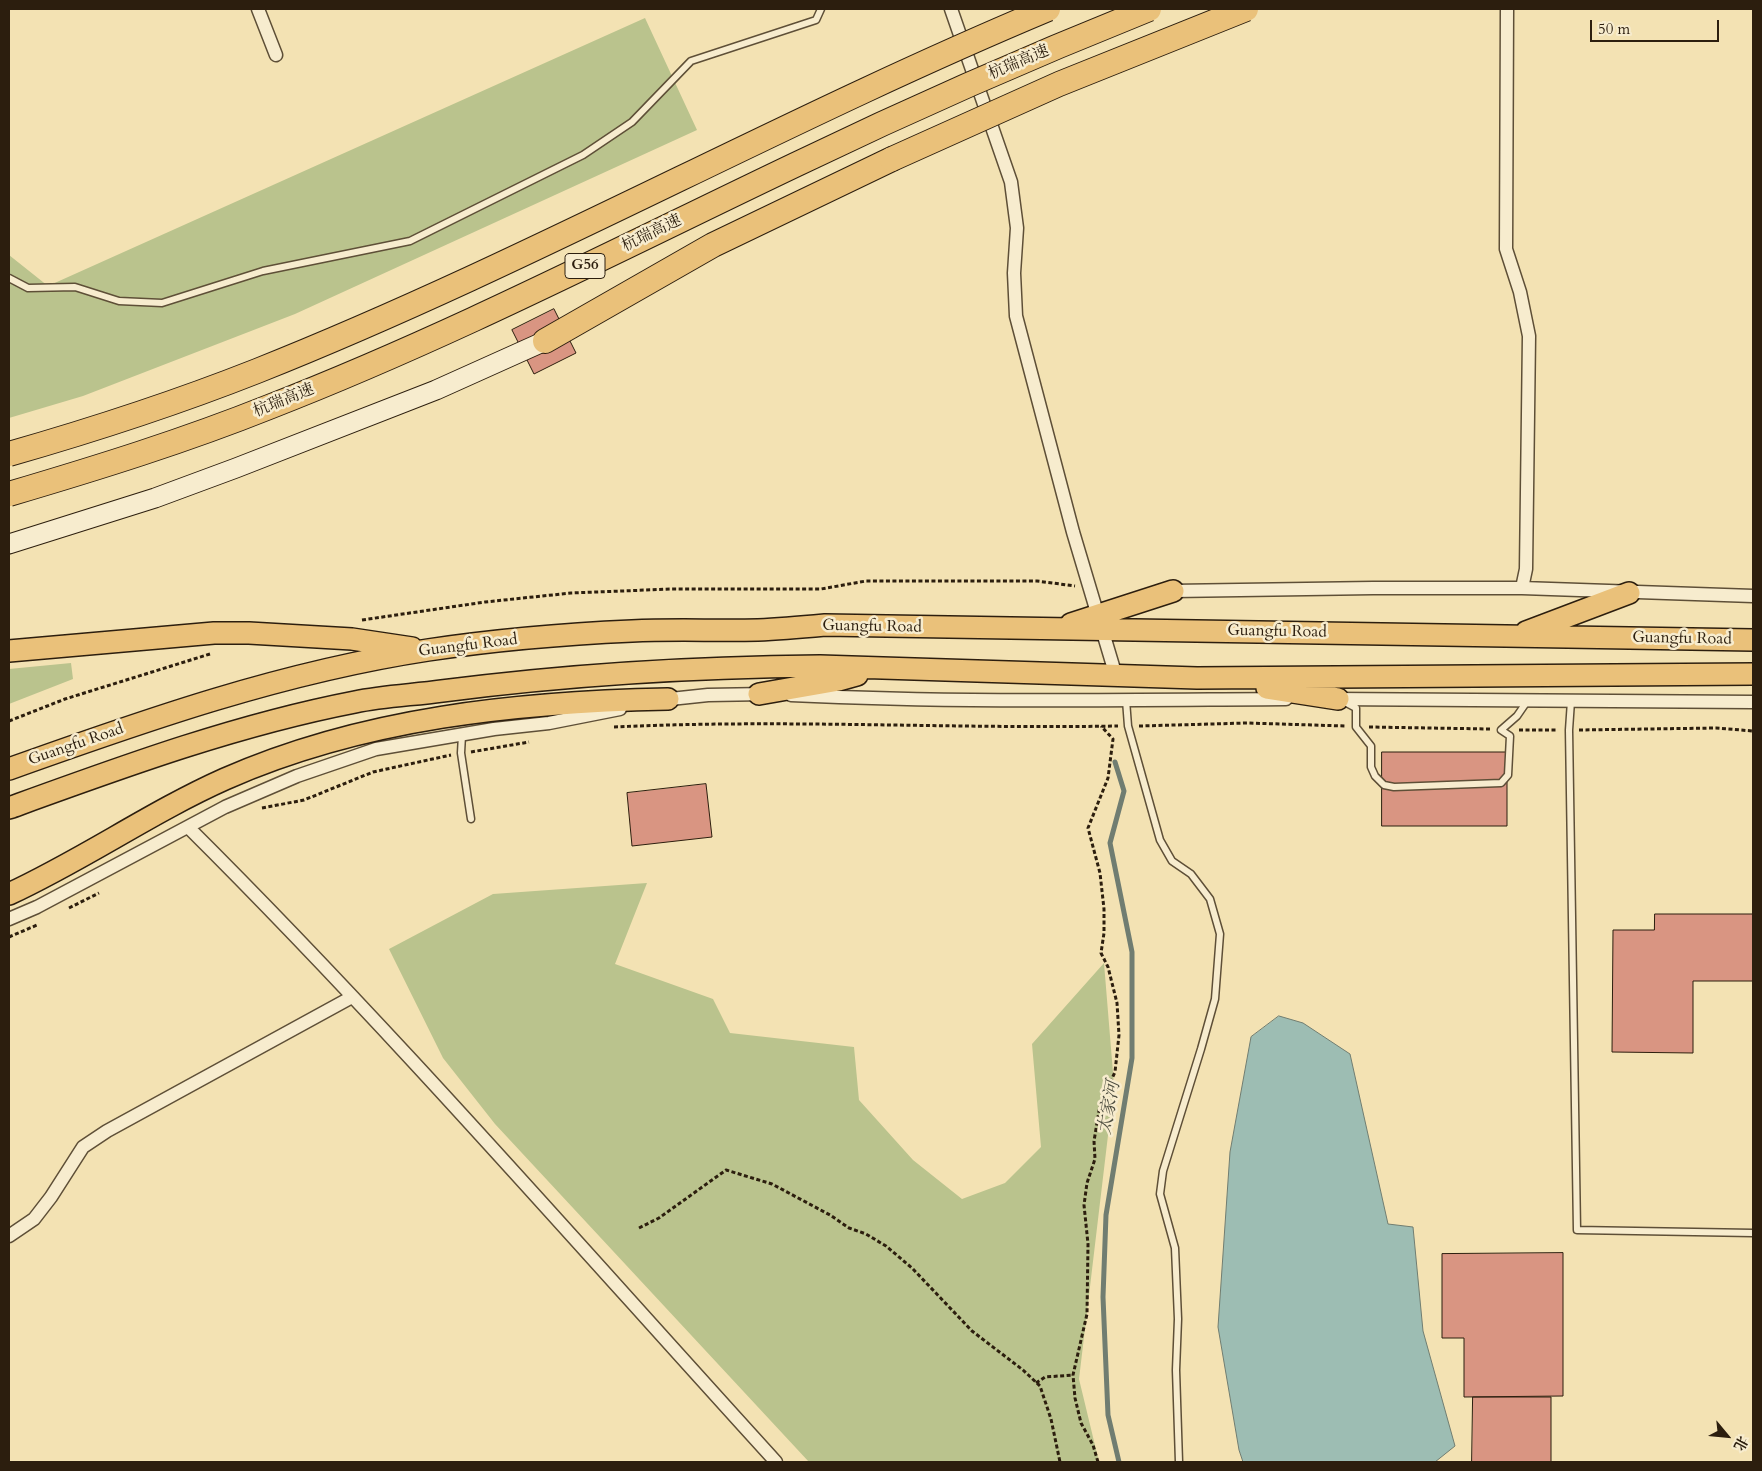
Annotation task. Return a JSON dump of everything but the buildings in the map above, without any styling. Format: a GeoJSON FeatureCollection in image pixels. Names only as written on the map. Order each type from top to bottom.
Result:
{"type":"FeatureCollection","features":[{"type":"Feature","properties":{"kind":"highway","name":"G56"},"geometry":{"type":"LineString","coordinates":[[9,454],[186,398],[345,334],[504,262],[849,97],[1048,9]]}},
{"type":"Feature","properties":{"kind":"highway","name":"杭瑞高速"},"geometry":{"type":"LineString","coordinates":[[9,494],[130,458],[199,434],[360,370],[520,297],[865,132],[1010,66],[1149,9]]}},
{"type":"Feature","properties":{"kind":"highway"},"geometry":{"type":"LineString","coordinates":[[545,341],[713,245],[892,159],[1068,81],[1246,9]]}},
{"type":"Feature","properties":{"kind":"main road"},"geometry":{"type":"LineString","coordinates":[[9,544],[155,498],[236,468],[443,387],[545,341]]}},
{"type":"Feature","properties":{"kind":"main road"},"geometry":{"type":"LineString","coordinates":[[1100,622],[1173,591]]}},
{"type":"Feature","properties":{"kind":"main road"},"geometry":{"type":"LineString","coordinates":[[1517,636],[1628,593]]}},
{"type":"Feature","properties":{"kind":"main road","name":"Guangfu Road"},"geometry":{"type":"LineString","coordinates":[[9,769],[190,706],[352,665],[427,650],[513,640],[633,631],[760,630],[825,625],[1052,630],[1100,622],[1517,636],[1753,640]]}},
{"type":"Feature","properties":{"kind":"main road"},"geometry":{"type":"LineString","coordinates":[[9,651],[214,633],[249,633],[352,639],[427,650]]}},
{"type":"Feature","properties":{"kind":"main road"},"geometry":{"type":"LineString","coordinates":[[9,808],[201,741],[268,722],[357,701],[521,681],[627,673],[758,667],[882,668],[1197,678],[1753,674]]}},
{"type":"Feature","properties":{"kind":"main road"},"geometry":{"type":"LineString","coordinates":[[759,694],[839,680],[882,668]]}},
{"type":"Feature","properties":{"kind":"main road"},"geometry":{"type":"LineString","coordinates":[[1197,678],[1338,698]]}},
{"type":"Feature","properties":{"kind":"main road"},"geometry":{"type":"LineString","coordinates":[[9,894],[60,869],[171,806],[226,778],[291,754],[369,732],[440,718],[528,705],[668,699]]}},
{"type":"Feature","properties":{"kind":"street"},"geometry":{"type":"LineString","coordinates":[[258,9],[276,55]]}},
{"type":"Feature","properties":{"kind":"street"},"geometry":{"type":"LineString","coordinates":[[951,9],[1011,182],[1017,228],[1014,273],[1016,316],[1088,588],[1116,676]]}},
{"type":"Feature","properties":{"kind":"street"},"geometry":{"type":"LineString","coordinates":[[1507,9],[1506,249],[1520,292],[1529,336],[1526,569],[1522,588]]}},
{"type":"Feature","properties":{"kind":"street"},"geometry":{"type":"LineString","coordinates":[[1173,591],[1522,588],[1753,596]]}},
{"type":"Feature","properties":{"kind":"street"},"geometry":{"type":"LineString","coordinates":[[9,919],[37,907],[225,807],[274,785],[376,749],[462,733],[549,723],[668,699],[708,695],[759,694],[867,699],[1037,701],[1338,698],[1753,702]]}},
{"type":"Feature","properties":{"kind":"street"},"geometry":{"type":"LineString","coordinates":[[188,827],[352,997],[769,1460]]}},
{"type":"Feature","properties":{"kind":"street"},"geometry":{"type":"LineString","coordinates":[[9,1236],[34,1219],[51,1197],[82,1148],[107,1131],[352,997]]}},
{"type":"Feature","properties":{"kind":"lane"},"geometry":{"type":"LineString","coordinates":[[9,278],[28,288],[74,287],[119,301],[162,303],[263,271],[410,241],[582,155],[632,122],[691,62],[816,20],[821,9]]}},
{"type":"Feature","properties":{"kind":"lane"},"geometry":{"type":"LineString","coordinates":[[1338,698],[1356,708],[1356,727],[1371,746],[1371,767],[1375,776],[1384,785],[1394,787],[1501,783],[1508,775],[1510,736],[1501,730],[1517,716],[1528,700]]}},
{"type":"Feature","properties":{"kind":"lane"},"geometry":{"type":"LineString","coordinates":[[1126,700],[1128,726],[1160,840],[1172,861],[1191,874],[1210,899],[1220,934],[1214,998],[1201,1049],[1163,1171],[1160,1194],[1175,1248],[1178,1319],[1176,1370],[1180,1462]]}},
{"type":"Feature","properties":{"kind":"lane"},"geometry":{"type":"LineString","coordinates":[[1571,701],[1569,730],[1577,1230],[1753,1233]]}},
{"type":"Feature","properties":{"kind":"lane"},"geometry":{"type":"LineString","coordinates":[[462,733],[461,753],[471,819]]}},
{"type":"Feature","properties":{"kind":"path"},"geometry":{"type":"LineString","coordinates":[[357,621],[485,602],[571,593],[635,590],[822,589],[866,581],[1037,581],[1088,588]]}},
{"type":"Feature","properties":{"kind":"path"},"geometry":{"type":"LineString","coordinates":[[9,721],[65,699],[217,652]]}},
{"type":"Feature","properties":{"kind":"path"},"geometry":{"type":"LineString","coordinates":[[612,727],[675,724],[1128,726],[1247,723],[1501,730],[1716,728],[1753,731]]}},
{"type":"Feature","properties":{"kind":"path"},"geometry":{"type":"LineString","coordinates":[[1098,1462],[1093,1445],[1081,1423],[1074,1375],[1087,1314],[1088,1244],[1084,1205],[1087,1183],[1095,1159],[1094,1141],[1100,1105],[1115,1072],[1119,1035],[1117,1003],[1108,967],[1101,953],[1104,933],[1104,909],[1100,873],[1088,828],[1108,778],[1113,739],[1101,726]]}},
{"type":"Feature","properties":{"kind":"path"},"geometry":{"type":"LineString","coordinates":[[254,812],[262,808],[304,800],[373,772],[461,753],[535,741]]}},
{"type":"Feature","properties":{"kind":"path"},"geometry":{"type":"LineString","coordinates":[[62,912],[103,891]]}},
{"type":"Feature","properties":{"kind":"path"},"geometry":{"type":"LineString","coordinates":[[9,937],[39,924]]}},
{"type":"Feature","properties":{"kind":"path"},"geometry":{"type":"LineString","coordinates":[[639,1228],[659,1218],[726,1170],[772,1184],[886,1246],[912,1268],[972,1331],[1040,1386],[1051,1419],[1060,1462]]}},
{"type":"Feature","properties":{"kind":"path"},"geometry":{"type":"LineString","coordinates":[[1036,1383],[1045,1377],[1074,1375]]}},
{"type":"Feature","properties":{"kind":"green space"},"geometry":{"type":"Polygon","coordinates":[[[645,18],[697,130],[295,314],[83,396],[9,418],[9,255],[48,286],[645,18]]]}},
{"type":"Feature","properties":{"kind":"green space"},"geometry":{"type":"Polygon","coordinates":[[[71,663],[73,679],[9,704],[9,669],[71,663]]]}},
{"type":"Feature","properties":{"kind":"green space"},"geometry":{"type":"Polygon","coordinates":[[[647,883],[615,964],[713,999],[730,1033],[854,1047],[859,1100],[913,1160],[962,1199],[1005,1183],[1041,1147],[1032,1044],[1104,963],[1114,1085],[1079,1379],[1099,1462],[809,1462],[495,1124],[443,1058],[389,949],[493,894],[647,883]]]}},
{"type":"Feature","properties":{"kind":"water"},"geometry":{"type":"Polygon","coordinates":[[[1279,1016],[1303,1023],[1350,1054],[1388,1224],[1413,1227],[1423,1331],[1455,1446],[1435,1462],[1243,1462],[1239,1450],[1218,1327],[1230,1152],[1251,1037],[1279,1016]]]}},
{"type":"Feature","properties":{"kind":"waterway","name":"太家河"},"geometry":{"type":"LineString","coordinates":[[1115,762],[1124,791],[1110,843],[1132,952],[1132,1058],[1106,1215],[1103,1297],[1108,1415],[1119,1462]]}}]}
